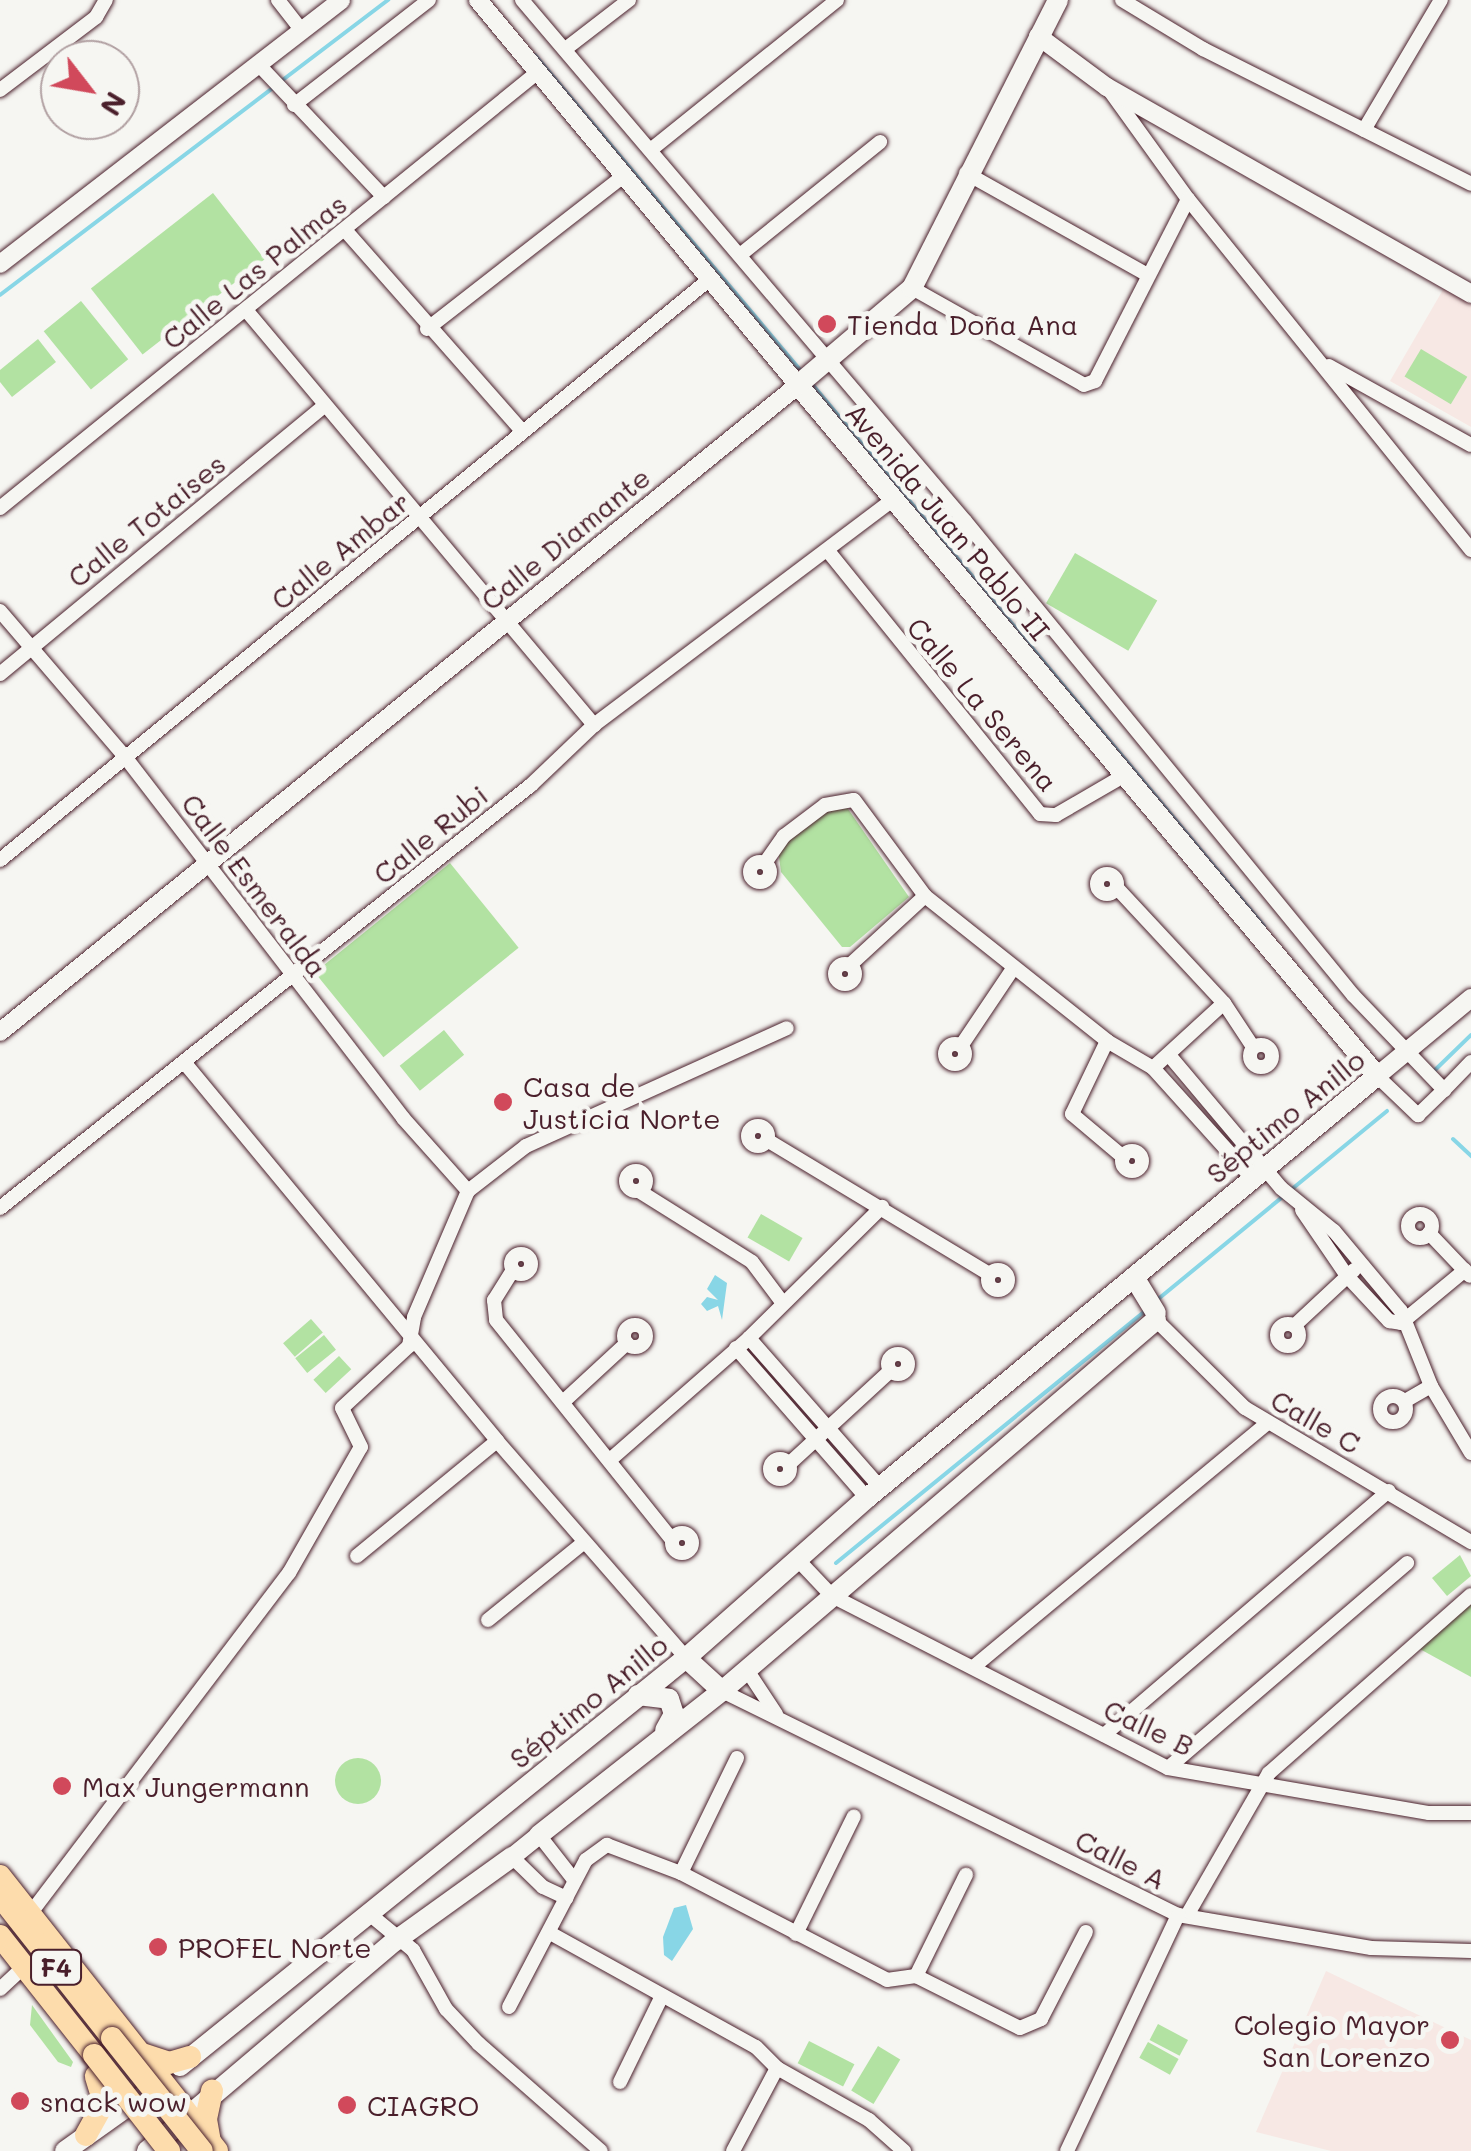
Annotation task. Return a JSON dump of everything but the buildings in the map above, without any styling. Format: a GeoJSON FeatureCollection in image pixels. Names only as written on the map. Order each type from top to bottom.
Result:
{"type":"FeatureCollection","features":[{"type":"Feature","properties":{"kind":"main road","name":"Calle Diamante"},"geometry":{"type":"LineString","coordinates":[[810,374],[912,288],[966,173],[1058,0]]}},
{"type":"Feature","properties":{"kind":"main road","name":"Avenida Juan Pablo II"},"geometry":{"type":"LineString","coordinates":[[810,374],[893,500],[1377,1076]]}},
{"type":"Feature","properties":{"kind":"main road","name":"Séptimo Anillo"},"geometry":{"type":"LineString","coordinates":[[150,2066],[190,2058],[686,1658],[873,1492],[1377,1076]]}},
{"type":"Feature","properties":{"kind":"main road"},"geometry":{"type":"LineString","coordinates":[[538,1836],[664,1732],[747,1670],[1154,1311],[1134,1277]]}},
{"type":"Feature","properties":{"kind":"main road"},"geometry":{"type":"LineString","coordinates":[[686,1658],[722,1691]]}},
{"type":"Feature","properties":{"kind":"main road"},"geometry":{"type":"LineString","coordinates":[[638,1695],[669,1699],[674,1714],[664,1732]]}},
{"type":"Feature","properties":{"kind":"main road"},"geometry":{"type":"LineString","coordinates":[[203,2137],[212,2091],[395,1940],[512,1857]]}},
{"type":"Feature","properties":{"kind":"main road"},"geometry":{"type":"LineString","coordinates":[[0,1876],[203,2137]]}},
{"type":"Feature","properties":{"kind":"main road","name":"F4"},"geometry":{"type":"LineString","coordinates":[[0,1896],[112,2038],[203,2137]]}},
{"type":"Feature","properties":{"kind":"main road","name":"F4"},"geometry":{"type":"LineString","coordinates":[[0,1936],[157,2150]]}},
{"type":"Feature","properties":{"kind":"main road"},"geometry":{"type":"LineString","coordinates":[[0,1951],[8,1981],[95,2065],[118,2102],[157,2150],[176,2131],[203,2137]]}},
{"type":"Feature","properties":{"kind":"main road"},"geometry":{"type":"LineString","coordinates":[[65,2151],[118,2102],[144,2087],[150,2066],[190,2058]]}},
{"type":"Feature","properties":{"kind":"main road"},"geometry":{"type":"LineString","coordinates":[[86,2135],[104,2101],[95,2065]]}},
{"type":"Feature","properties":{"kind":"main road"},"geometry":{"type":"LineString","coordinates":[[203,2137],[212,2091]]}},
{"type":"Feature","properties":{"kind":"street"},"geometry":{"type":"LineString","coordinates":[[0,90],[96,17],[106,0]]}},
{"type":"Feature","properties":{"kind":"street"},"geometry":{"type":"LineString","coordinates":[[278,0],[302,31]]}},
{"type":"Feature","properties":{"kind":"street"},"geometry":{"type":"LineString","coordinates":[[0,264],[264,72],[302,31],[341,0]]}},
{"type":"Feature","properties":{"kind":"street"},"geometry":{"type":"LineString","coordinates":[[289,100],[429,0]]}},
{"type":"Feature","properties":{"kind":"street","name":"Avenida Juan Pablo II"},"geometry":{"type":"LineString","coordinates":[[478,0],[711,278],[810,374]]}},
{"type":"Feature","properties":{"kind":"street"},"geometry":{"type":"LineString","coordinates":[[522,0],[568,47],[740,255],[810,374],[1406,1053],[1444,1090]]}},
{"type":"Feature","properties":{"kind":"street"},"geometry":{"type":"LineString","coordinates":[[568,47],[630,0]]}},
{"type":"Feature","properties":{"kind":"street"},"geometry":{"type":"LineString","coordinates":[[653,148],[837,0]]}},
{"type":"Feature","properties":{"kind":"street"},"geometry":{"type":"LineString","coordinates":[[1122,0],[1466,181],[1471,163]]}},
{"type":"Feature","properties":{"kind":"street"},"geometry":{"type":"LineString","coordinates":[[1364,130],[1441,0]]}},
{"type":"Feature","properties":{"kind":"street"},"geometry":{"type":"LineString","coordinates":[[1038,36],[1107,88],[1471,294]]}},
{"type":"Feature","properties":{"kind":"street","name":"Calle Las Palmas"},"geometry":{"type":"LineString","coordinates":[[0,508],[539,71]]}},
{"type":"Feature","properties":{"kind":"street"},"geometry":{"type":"LineString","coordinates":[[264,72],[384,197]]}},
{"type":"Feature","properties":{"kind":"street"},"geometry":{"type":"LineString","coordinates":[[1107,88],[1188,200],[1471,550]]}},
{"type":"Feature","properties":{"kind":"street"},"geometry":{"type":"LineString","coordinates":[[740,255],[880,142]]}},
{"type":"Feature","properties":{"kind":"street"},"geometry":{"type":"LineString","coordinates":[[966,173],[1146,274]]}},
{"type":"Feature","properties":{"kind":"street"},"geometry":{"type":"LineString","coordinates":[[426,328],[625,175]]}},
{"type":"Feature","properties":{"kind":"street"},"geometry":{"type":"LineString","coordinates":[[912,288],[1084,385],[1095,381],[1146,274],[1188,200]]}},
{"type":"Feature","properties":{"kind":"street"},"geometry":{"type":"LineString","coordinates":[[344,230],[426,328],[522,431]]}},
{"type":"Feature","properties":{"kind":"street","name":"Calle Ambar"},"geometry":{"type":"LineString","coordinates":[[0,860],[711,278]]}},
{"type":"Feature","properties":{"kind":"street"},"geometry":{"type":"LineString","coordinates":[[246,310],[594,725]]}},
{"type":"Feature","properties":{"kind":"street"},"geometry":{"type":"LineString","coordinates":[[1320,361],[1471,446]]}},
{"type":"Feature","properties":{"kind":"street","name":"Calle Diamante"},"geometry":{"type":"LineString","coordinates":[[0,1032],[810,374]]}},
{"type":"Feature","properties":{"kind":"street","name":"Calle Totaises"},"geometry":{"type":"LineString","coordinates":[[0,674],[324,406]]}},
{"type":"Feature","properties":{"kind":"street","name":"Calle Rubi"},"geometry":{"type":"LineString","coordinates":[[0,1208],[531,785],[594,725],[893,500]]}},
{"type":"Feature","properties":{"kind":"street","name":"Calle La Serena"},"geometry":{"type":"LineString","coordinates":[[828,551],[1040,814],[1056,816],[1125,775]]}},
{"type":"Feature","properties":{"kind":"street","name":"Calle Esmeralda"},"geometry":{"type":"LineString","coordinates":[[0,612],[126,758],[293,976],[468,1191]]}},
{"type":"Feature","properties":{"kind":"street"},"geometry":{"type":"LineString","coordinates":[[765,863],[784,836],[825,804],[854,800],[925,896],[1012,970],[1107,1042],[1153,1068],[1258,1172],[1282,1188],[1348,1276],[1390,1321],[1401,1323],[1468,1274],[1430,1233]]}},
{"type":"Feature","properties":{"kind":"street"},"geometry":{"type":"LineString","coordinates":[[1116,888],[1224,1004],[1254,1047]]}},
{"type":"Feature","properties":{"kind":"street"},"geometry":{"type":"LineString","coordinates":[[850,966],[925,896]]}},
{"type":"Feature","properties":{"kind":"street"},"geometry":{"type":"LineString","coordinates":[[961,1046],[1012,970]]}},
{"type":"Feature","properties":{"kind":"street","name":"Séptimo Anillo"},"geometry":{"type":"LineString","coordinates":[[1377,1076],[1471,999]]}},
{"type":"Feature","properties":{"kind":"street"},"geometry":{"type":"LineString","coordinates":[[1153,1068],[1224,1004]]}},
{"type":"Feature","properties":{"kind":"street"},"geometry":{"type":"LineString","coordinates":[[30,1914],[289,1573],[361,1447],[342,1408],[409,1346],[408,1333],[468,1191],[526,1146],[787,1028]]}},
{"type":"Feature","properties":{"kind":"street"},"geometry":{"type":"LineString","coordinates":[[1107,1042],[1072,1114],[1123,1157]]}},
{"type":"Feature","properties":{"kind":"street"},"geometry":{"type":"LineString","coordinates":[[1169,1055],[1258,1172]]}},
{"type":"Feature","properties":{"kind":"street"},"geometry":{"type":"LineString","coordinates":[[184,1062],[496,1441],[686,1658]]}},
{"type":"Feature","properties":{"kind":"street"},"geometry":{"type":"LineString","coordinates":[[1377,1076],[1413,1114],[1423,1114],[1471,1062]]}},
{"type":"Feature","properties":{"kind":"street"},"geometry":{"type":"LineString","coordinates":[[767,1140],[989,1274]]}},
{"type":"Feature","properties":{"kind":"street"},"geometry":{"type":"LineString","coordinates":[[640,1190],[752,1262],[782,1302]]}},
{"type":"Feature","properties":{"kind":"street"},"geometry":{"type":"LineString","coordinates":[[1298,1206],[1334,1231],[1400,1312],[1401,1323],[1431,1386],[1471,1453]]}},
{"type":"Feature","properties":{"kind":"street"},"geometry":{"type":"LineString","coordinates":[[611,1459],[749,1338],[882,1207]]}},
{"type":"Feature","properties":{"kind":"street"},"geometry":{"type":"LineString","coordinates":[[1294,1326],[1362,1263]]}},
{"type":"Feature","properties":{"kind":"street"},"geometry":{"type":"LineString","coordinates":[[513,1270],[494,1300],[496,1320],[672,1540]]}},
{"type":"Feature","properties":{"kind":"street","name":"Calle C"},"geometry":{"type":"LineString","coordinates":[[1154,1311],[1233,1399],[1471,1542]]}},
{"type":"Feature","properties":{"kind":"street"},"geometry":{"type":"LineString","coordinates":[[749,1338],[873,1492]]}},
{"type":"Feature","properties":{"kind":"street"},"geometry":{"type":"LineString","coordinates":[[563,1402],[627,1343]]}},
{"type":"Feature","properties":{"kind":"street"},"geometry":{"type":"LineString","coordinates":[[736,1348],[824,1432]]}},
{"type":"Feature","properties":{"kind":"street"},"geometry":{"type":"LineString","coordinates":[[789,1464],[890,1370]]}},
{"type":"Feature","properties":{"kind":"street"},"geometry":{"type":"LineString","coordinates":[[1405,1401],[1431,1386]]}},
{"type":"Feature","properties":{"kind":"street"},"geometry":{"type":"LineString","coordinates":[[976,1665],[1268,1423]]}},
{"type":"Feature","properties":{"kind":"street"},"geometry":{"type":"LineString","coordinates":[[356,1556],[496,1441]]}},
{"type":"Feature","properties":{"kind":"street"},"geometry":{"type":"LineString","coordinates":[[1104,1735],[1389,1491]]}},
{"type":"Feature","properties":{"kind":"street"},"geometry":{"type":"LineString","coordinates":[[488,1620],[584,1543]]}},
{"type":"Feature","properties":{"kind":"street"},"geometry":{"type":"LineString","coordinates":[[798,1560],[832,1596]]}},
{"type":"Feature","properties":{"kind":"street"},"geometry":{"type":"LineString","coordinates":[[1168,1768],[1407,1563]]}},
{"type":"Feature","properties":{"kind":"street"},"geometry":{"type":"LineString","coordinates":[[1067,2151],[1183,1914],[1261,1784],[1471,1595]]}},
{"type":"Feature","properties":{"kind":"street","name":"Calle B"},"geometry":{"type":"LineString","coordinates":[[832,1596],[976,1665],[1168,1768],[1429,1813],[1471,1813]]}},
{"type":"Feature","properties":{"kind":"street"},"geometry":{"type":"LineString","coordinates":[[747,1670],[777,1715]]}},
{"type":"Feature","properties":{"kind":"street","name":"Calle A"},"geometry":{"type":"LineString","coordinates":[[722,1691],[1183,1914],[1371,1948],[1471,1951]]}},
{"type":"Feature","properties":{"kind":"street"},"geometry":{"type":"LineString","coordinates":[[681,1873],[737,1758]]}},
{"type":"Feature","properties":{"kind":"street"},"geometry":{"type":"LineString","coordinates":[[796,1934],[854,1816]]}},
{"type":"Feature","properties":{"kind":"street"},"geometry":{"type":"LineString","coordinates":[[566,1898],[543,1886],[512,1857],[538,1836],[575,1881]]}},
{"type":"Feature","properties":{"kind":"street"},"geometry":{"type":"LineString","coordinates":[[509,2007],[591,1853],[606,1845],[681,1873],[887,1980],[916,1976],[1027,2028],[1041,2019],[1086,1932]]}},
{"type":"Feature","properties":{"kind":"street"},"geometry":{"type":"LineString","coordinates":[[916,1976],[966,1875]]}},
{"type":"Feature","properties":{"kind":"street"},"geometry":{"type":"LineString","coordinates":[[368,1912],[395,1940],[414,1950],[446,2009],[479,2044],[601,2151]]}},
{"type":"Feature","properties":{"kind":"street"},"geometry":{"type":"LineString","coordinates":[[550,1933],[756,2047],[777,2068],[868,2120],[884,2146],[904,2151]]}},
{"type":"Feature","properties":{"kind":"street"},"geometry":{"type":"LineString","coordinates":[[620,2082],[662,1996]]}},
{"type":"Feature","properties":{"kind":"street"},"geometry":{"type":"LineString","coordinates":[[733,2151],[777,2068]]}},
{"type":"Feature","properties":{"kind":"shaded area"},"geometry":{"type":"Polygon","coordinates":[[[1444,288],[1471,304],[1471,427],[1390,381],[1444,288]]]}},
{"type":"Feature","properties":{"kind":"shaded area"},"geometry":{"type":"Polygon","coordinates":[[[1326,1971],[1471,2040],[1471,2151],[1331,2151],[1256,2132],[1326,1971]]]}},
{"type":"Feature","properties":{"kind":"green space"},"geometry":{"type":"Polygon","coordinates":[[[213,193],[265,259],[143,355],[91,288],[213,193]]]}},
{"type":"Feature","properties":{"kind":"green space"},"geometry":{"type":"Polygon","coordinates":[[[81,301],[128,359],[91,389],[44,331],[81,301]]]}},
{"type":"Feature","properties":{"kind":"green space"},"geometry":{"type":"Polygon","coordinates":[[[38,339],[56,362],[12,397],[0,382],[0,370],[38,339]]]}},
{"type":"Feature","properties":{"kind":"green space"},"geometry":{"type":"Polygon","coordinates":[[[1421,349],[1467,377],[1451,404],[1405,376],[1421,349]]]}},
{"type":"Feature","properties":{"kind":"green space"},"geometry":{"type":"Polygon","coordinates":[[[1075,553],[1157,600],[1128,651],[1046,603],[1075,553]]]}},
{"type":"Feature","properties":{"kind":"green space"},"geometry":{"type":"Polygon","coordinates":[[[837,804],[846,806],[909,897],[850,947],[842,947],[781,872],[778,849],[837,804]]]}},
{"type":"Feature","properties":{"kind":"green space"},"geometry":{"type":"Polygon","coordinates":[[[450,863],[519,948],[383,1057],[315,973],[450,863]]]}},
{"type":"Feature","properties":{"kind":"green space"},"geometry":{"type":"Polygon","coordinates":[[[444,1030],[464,1055],[420,1091],[400,1066],[444,1030]]]}},
{"type":"Feature","properties":{"kind":"green space"},"geometry":{"type":"Polygon","coordinates":[[[761,1214],[803,1238],[789,1261],[748,1237],[761,1214]]]}},
{"type":"Feature","properties":{"kind":"green space"},"geometry":{"type":"Polygon","coordinates":[[[311,1319],[323,1333],[295,1357],[283,1343],[311,1319]]]}},
{"type":"Feature","properties":{"kind":"green space"},"geometry":{"type":"Polygon","coordinates":[[[324,1335],[336,1350],[307,1373],[295,1358],[324,1335]]]}},
{"type":"Feature","properties":{"kind":"green space"},"geometry":{"type":"Polygon","coordinates":[[[339,1356],[351,1369],[326,1393],[313,1380],[339,1356]]]}},
{"type":"Feature","properties":{"kind":"green space"},"geometry":{"type":"Polygon","coordinates":[[[1460,1555],[1471,1576],[1447,1596],[1432,1578],[1460,1555]]]}},
{"type":"Feature","properties":{"kind":"green space"},"geometry":{"type":"Polygon","coordinates":[[[1471,1603],[1471,1677],[1418,1648],[1471,1603]]]}},
{"type":"Feature","properties":{"kind":"green space"},"geometry":{"type":"Polygon","coordinates":[[[358,1758],[374,1765],[381,1781],[374,1797],[358,1804],[342,1797],[335,1781],[342,1765],[358,1758]]]}},
{"type":"Feature","properties":{"kind":"green space"},"geometry":{"type":"Polygon","coordinates":[[[32,2005],[73,2062],[71,2067],[58,2062],[30,2025],[32,2005]]]}},
{"type":"Feature","properties":{"kind":"green space"},"geometry":{"type":"Polygon","coordinates":[[[1158,2024],[1188,2040],[1180,2056],[1150,2040],[1158,2024]]]}},
{"type":"Feature","properties":{"kind":"green space"},"geometry":{"type":"Polygon","coordinates":[[[809,2041],[854,2064],[843,2086],[798,2063],[809,2041]]]}},
{"type":"Feature","properties":{"kind":"green space"},"geometry":{"type":"Polygon","coordinates":[[[1148,2042],[1179,2059],[1170,2075],[1139,2058],[1148,2042]]]}},
{"type":"Feature","properties":{"kind":"green space"},"geometry":{"type":"Polygon","coordinates":[[[878,2046],[900,2059],[874,2104],[851,2091],[878,2046]]]}},
{"type":"Feature","properties":{"kind":"water"},"geometry":{"type":"Polygon","coordinates":[[[715,1275],[727,1283],[722,1320],[718,1306],[707,1311],[701,1304],[707,1297],[718,1300],[707,1289],[715,1275]]]}},
{"type":"Feature","properties":{"kind":"water"},"geometry":{"type":"Polygon","coordinates":[[[686,1905],[693,1929],[672,1961],[664,1955],[663,1937],[674,1908],[686,1905]]]}},
{"type":"Feature","properties":{"kind":"waterway"},"geometry":{"type":"LineString","coordinates":[[280,82],[388,0]]}},
{"type":"Feature","properties":{"kind":"waterway"},"geometry":{"type":"LineString","coordinates":[[535,55],[803,373]]}},
{"type":"Feature","properties":{"kind":"waterway"},"geometry":{"type":"LineString","coordinates":[[0,295],[273,88]]}},
{"type":"Feature","properties":{"kind":"waterway"},"geometry":{"type":"LineString","coordinates":[[812,384],[1264,926]]}},
{"type":"Feature","properties":{"kind":"waterway"},"geometry":{"type":"LineString","coordinates":[[1435,1070],[1471,1035]]}},
{"type":"Feature","properties":{"kind":"waterway"},"geometry":{"type":"LineString","coordinates":[[1292,1189],[1387,1111]]}},
{"type":"Feature","properties":{"kind":"waterway"},"geometry":{"type":"LineString","coordinates":[[1453,1139],[1471,1156]]}},
{"type":"Feature","properties":{"kind":"waterway"},"geometry":{"type":"LineString","coordinates":[[1157,1300],[1285,1195]]}},
{"type":"Feature","properties":{"kind":"waterway"},"geometry":{"type":"LineString","coordinates":[[836,1563],[1146,1310]]}},
{"type":"Feature","properties":{"kind":"place","name":"Tienda Doña Ana"},"geometry":{"type":"Point","coordinates":[827,324]}},
{"type":"Feature","properties":{"kind":"place","name":"Casa de Justicia Norte"},"geometry":{"type":"Point","coordinates":[503,1102]}},
{"type":"Feature","properties":{"kind":"place","name":"Max Jungermann"},"geometry":{"type":"Point","coordinates":[62,1786]}},
{"type":"Feature","properties":{"kind":"place","name":"PROFEL Norte"},"geometry":{"type":"Point","coordinates":[158,1947]}},
{"type":"Feature","properties":{"kind":"place","name":"Colegio Mayor San Lorenzo"},"geometry":{"type":"Point","coordinates":[1450,2040]}},
{"type":"Feature","properties":{"kind":"place","name":"snack wow"},"geometry":{"type":"Point","coordinates":[20,2101]}},
{"type":"Feature","properties":{"kind":"place","name":"CIAGRO"},"geometry":{"type":"Point","coordinates":[347,2105]}}]}
